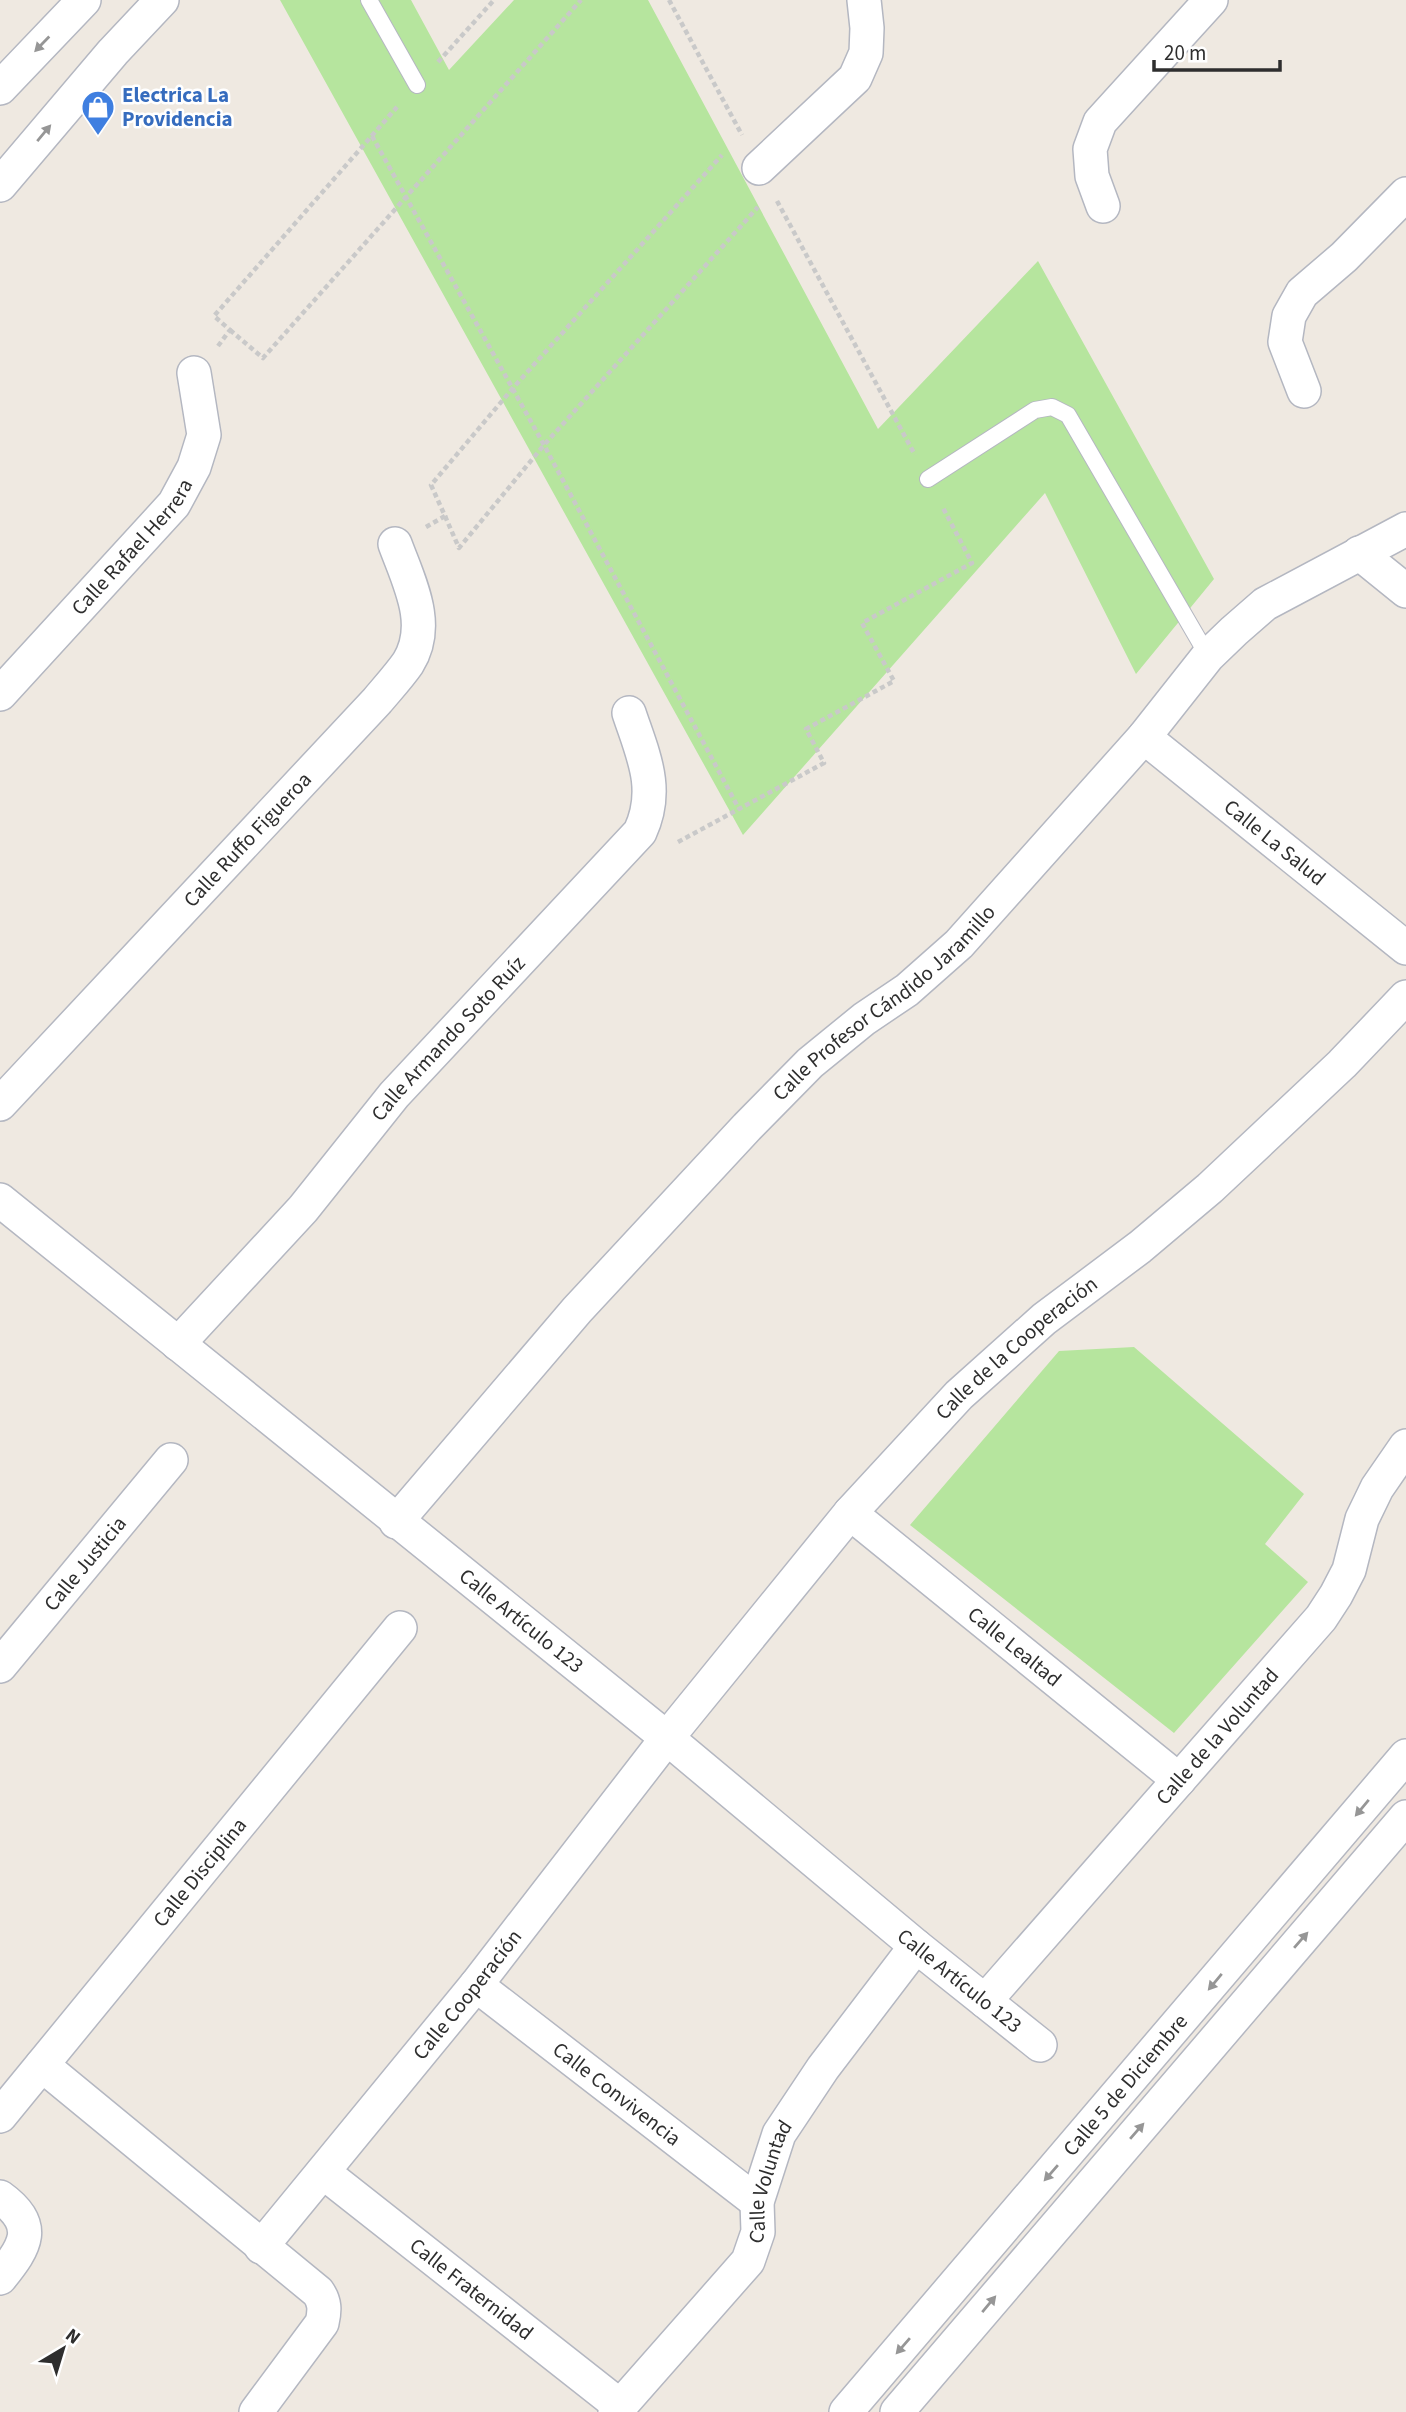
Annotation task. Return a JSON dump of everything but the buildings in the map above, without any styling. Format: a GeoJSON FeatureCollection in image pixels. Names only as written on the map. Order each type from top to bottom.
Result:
{"type":"FeatureCollection","features":[{"type":"Feature","properties":{"kind":"street"},"geometry":{"type":"LineString","coordinates":[[0,88],[84,0]]}},
{"type":"Feature","properties":{"kind":"street"},"geometry":{"type":"LineString","coordinates":[[0,186],[113,52],[162,0]]}},
{"type":"Feature","properties":{"kind":"street"},"geometry":{"type":"LineString","coordinates":[[765,180],[855,78],[866,53],[864,0]]}},
{"type":"Feature","properties":{"kind":"street"},"geometry":{"type":"LineString","coordinates":[[1103,206],[1092,176],[1090,149],[1100,122],[1211,0]]}},
{"type":"Feature","properties":{"kind":"street"},"geometry":{"type":"LineString","coordinates":[[1304,391],[1285,342],[1289,316],[1302,293],[1344,257],[1406,194]]}},
{"type":"Feature","properties":{"kind":"street","name":"Calle Rafael Herrera"},"geometry":{"type":"LineString","coordinates":[[0,694],[174,504],[194,467],[204,435],[194,373]]}},
{"type":"Feature","properties":{"kind":"street","name":"Calle Profesor Cándido Jaramillo"},"geometry":{"type":"LineString","coordinates":[[396,1522],[577,1310],[747,1127],[810,1063],[864,1019],[907,990],[959,944],[1143,737],[1208,656],[1265,604],[1406,529]]}},
{"type":"Feature","properties":{"kind":"street","name":"Calle Ruffo Figueroa"},"geometry":{"type":"LineString","coordinates":[[0,1104],[377,701],[409,662],[419,636],[418,607],[395,544]]}},
{"type":"Feature","properties":{"kind":"street"},"geometry":{"type":"LineString","coordinates":[[1359,552],[1406,591]]}},
{"type":"Feature","properties":{"kind":"street","name":"Calle Armando Soto Ruíz"},"geometry":{"type":"LineString","coordinates":[[178,1344],[303,1209],[394,1096],[640,832],[651,797],[645,765],[629,713]]}},
{"type":"Feature","properties":{"kind":"street","name":"Calle La Salud"},"geometry":{"type":"LineString","coordinates":[[1143,737],[1406,948]]}},
{"type":"Feature","properties":{"kind":"street","name":"Calle de la Cooperación"},"geometry":{"type":"LineString","coordinates":[[667,1738],[850,1513],[959,1395],[1044,1319],[1140,1247],[1210,1188],[1342,1064],[1406,997]]}},
{"type":"Feature","properties":{"kind":"street","name":"Calle Artículo 123"},"geometry":{"type":"LineString","coordinates":[[0,1200],[667,1738],[916,1946],[1040,2045]]}},
{"type":"Feature","properties":{"kind":"street","name":"Calle de la Voluntad"},"geometry":{"type":"LineString","coordinates":[[985,2001],[1321,1618],[1349,1570],[1362,1519],[1377,1488],[1406,1446]]}},
{"type":"Feature","properties":{"kind":"street","name":"Calle Justicia"},"geometry":{"type":"LineString","coordinates":[[0,1666],[171,1460]]}},
{"type":"Feature","properties":{"kind":"street","name":"Calle Lealtad"},"geometry":{"type":"LineString","coordinates":[[850,1513],[1179,1780]]}},
{"type":"Feature","properties":{"kind":"street","name":"Calle Disciplina"},"geometry":{"type":"LineString","coordinates":[[0,2116],[401,1628]]}},
{"type":"Feature","properties":{"kind":"street","name":"Calle Cooperación"},"geometry":{"type":"LineString","coordinates":[[261,2247],[476,1985],[667,1738]]}},
{"type":"Feature","properties":{"kind":"street","name":"Calle 5 de Diciembre"},"geometry":{"type":"LineString","coordinates":[[846,2412],[1406,1756]]}},
{"type":"Feature","properties":{"kind":"street","name":"Calle 5 de Diciembre"},"geometry":{"type":"LineString","coordinates":[[897,2412],[1406,1817]]}},
{"type":"Feature","properties":{"kind":"street","name":"Calle Voluntad"},"geometry":{"type":"LineString","coordinates":[[618,2409],[748,2261],[758,2232],[757,2203],[779,2134],[916,1946]]}},
{"type":"Feature","properties":{"kind":"street","name":"Calle Convivencia"},"geometry":{"type":"LineString","coordinates":[[476,1985],[757,2203]]}},
{"type":"Feature","properties":{"kind":"street"},"geometry":{"type":"LineString","coordinates":[[42,2065],[318,2292],[325,2306],[322,2323],[256,2412]]}},
{"type":"Feature","properties":{"kind":"street","name":"Calle Fraternidad"},"geometry":{"type":"LineString","coordinates":[[323,2172],[618,2409]]}},
{"type":"Feature","properties":{"kind":"street"},"geometry":{"type":"LineString","coordinates":[[0,2197],[13,2207],[26,2232],[18,2256],[0,2278]]}},
{"type":"Feature","properties":{"kind":"lane"},"geometry":{"type":"LineString","coordinates":[[369,0],[417,85]]}},
{"type":"Feature","properties":{"kind":"lane"},"geometry":{"type":"LineString","coordinates":[[928,480],[1035,410],[1052,407],[1068,415],[1208,656]]}},
{"type":"Feature","properties":{"kind":"path"},"geometry":{"type":"LineString","coordinates":[[494,0],[214,316],[263,358],[581,0]]}},
{"type":"Feature","properties":{"kind":"path"},"geometry":{"type":"LineString","coordinates":[[640,832],[653,855],[824,763],[806,729],[894,681],[863,623],[972,563],[669,0]]}},
{"type":"Feature","properties":{"kind":"path"},"geometry":{"type":"LineString","coordinates":[[732,144],[741,134]]}},
{"type":"Feature","properties":{"kind":"path"},"geometry":{"type":"LineString","coordinates":[[372,136],[513,388],[739,809]]}},
{"type":"Feature","properties":{"kind":"path"},"geometry":{"type":"LineString","coordinates":[[723,154],[513,388],[431,485],[459,548],[765,180]]}},
{"type":"Feature","properties":{"kind":"path"},"geometry":{"type":"LineString","coordinates":[[194,373],[230,330]]}},
{"type":"Feature","properties":{"kind":"path"},"geometry":{"type":"LineString","coordinates":[[395,544],[445,516]]}},
{"type":"Feature","properties":{"kind":"green space"},"geometry":{"type":"Polygon","coordinates":[[[280,0],[411,0],[449,70],[514,0],[648,0],[878,429],[1038,261],[1214,579],[1136,674],[1045,493],[743,835],[280,0]]]}},
{"type":"Feature","properties":{"kind":"green space"},"geometry":{"type":"Polygon","coordinates":[[[1134,1347],[1304,1494],[1265,1544],[1308,1582],[1174,1733],[910,1525],[1059,1351],[1134,1347]]]}},
{"type":"Feature","properties":{"kind":"place","name":"Electrica La Providencia"},"geometry":{"type":"Point","coordinates":[98,137]}}]}
